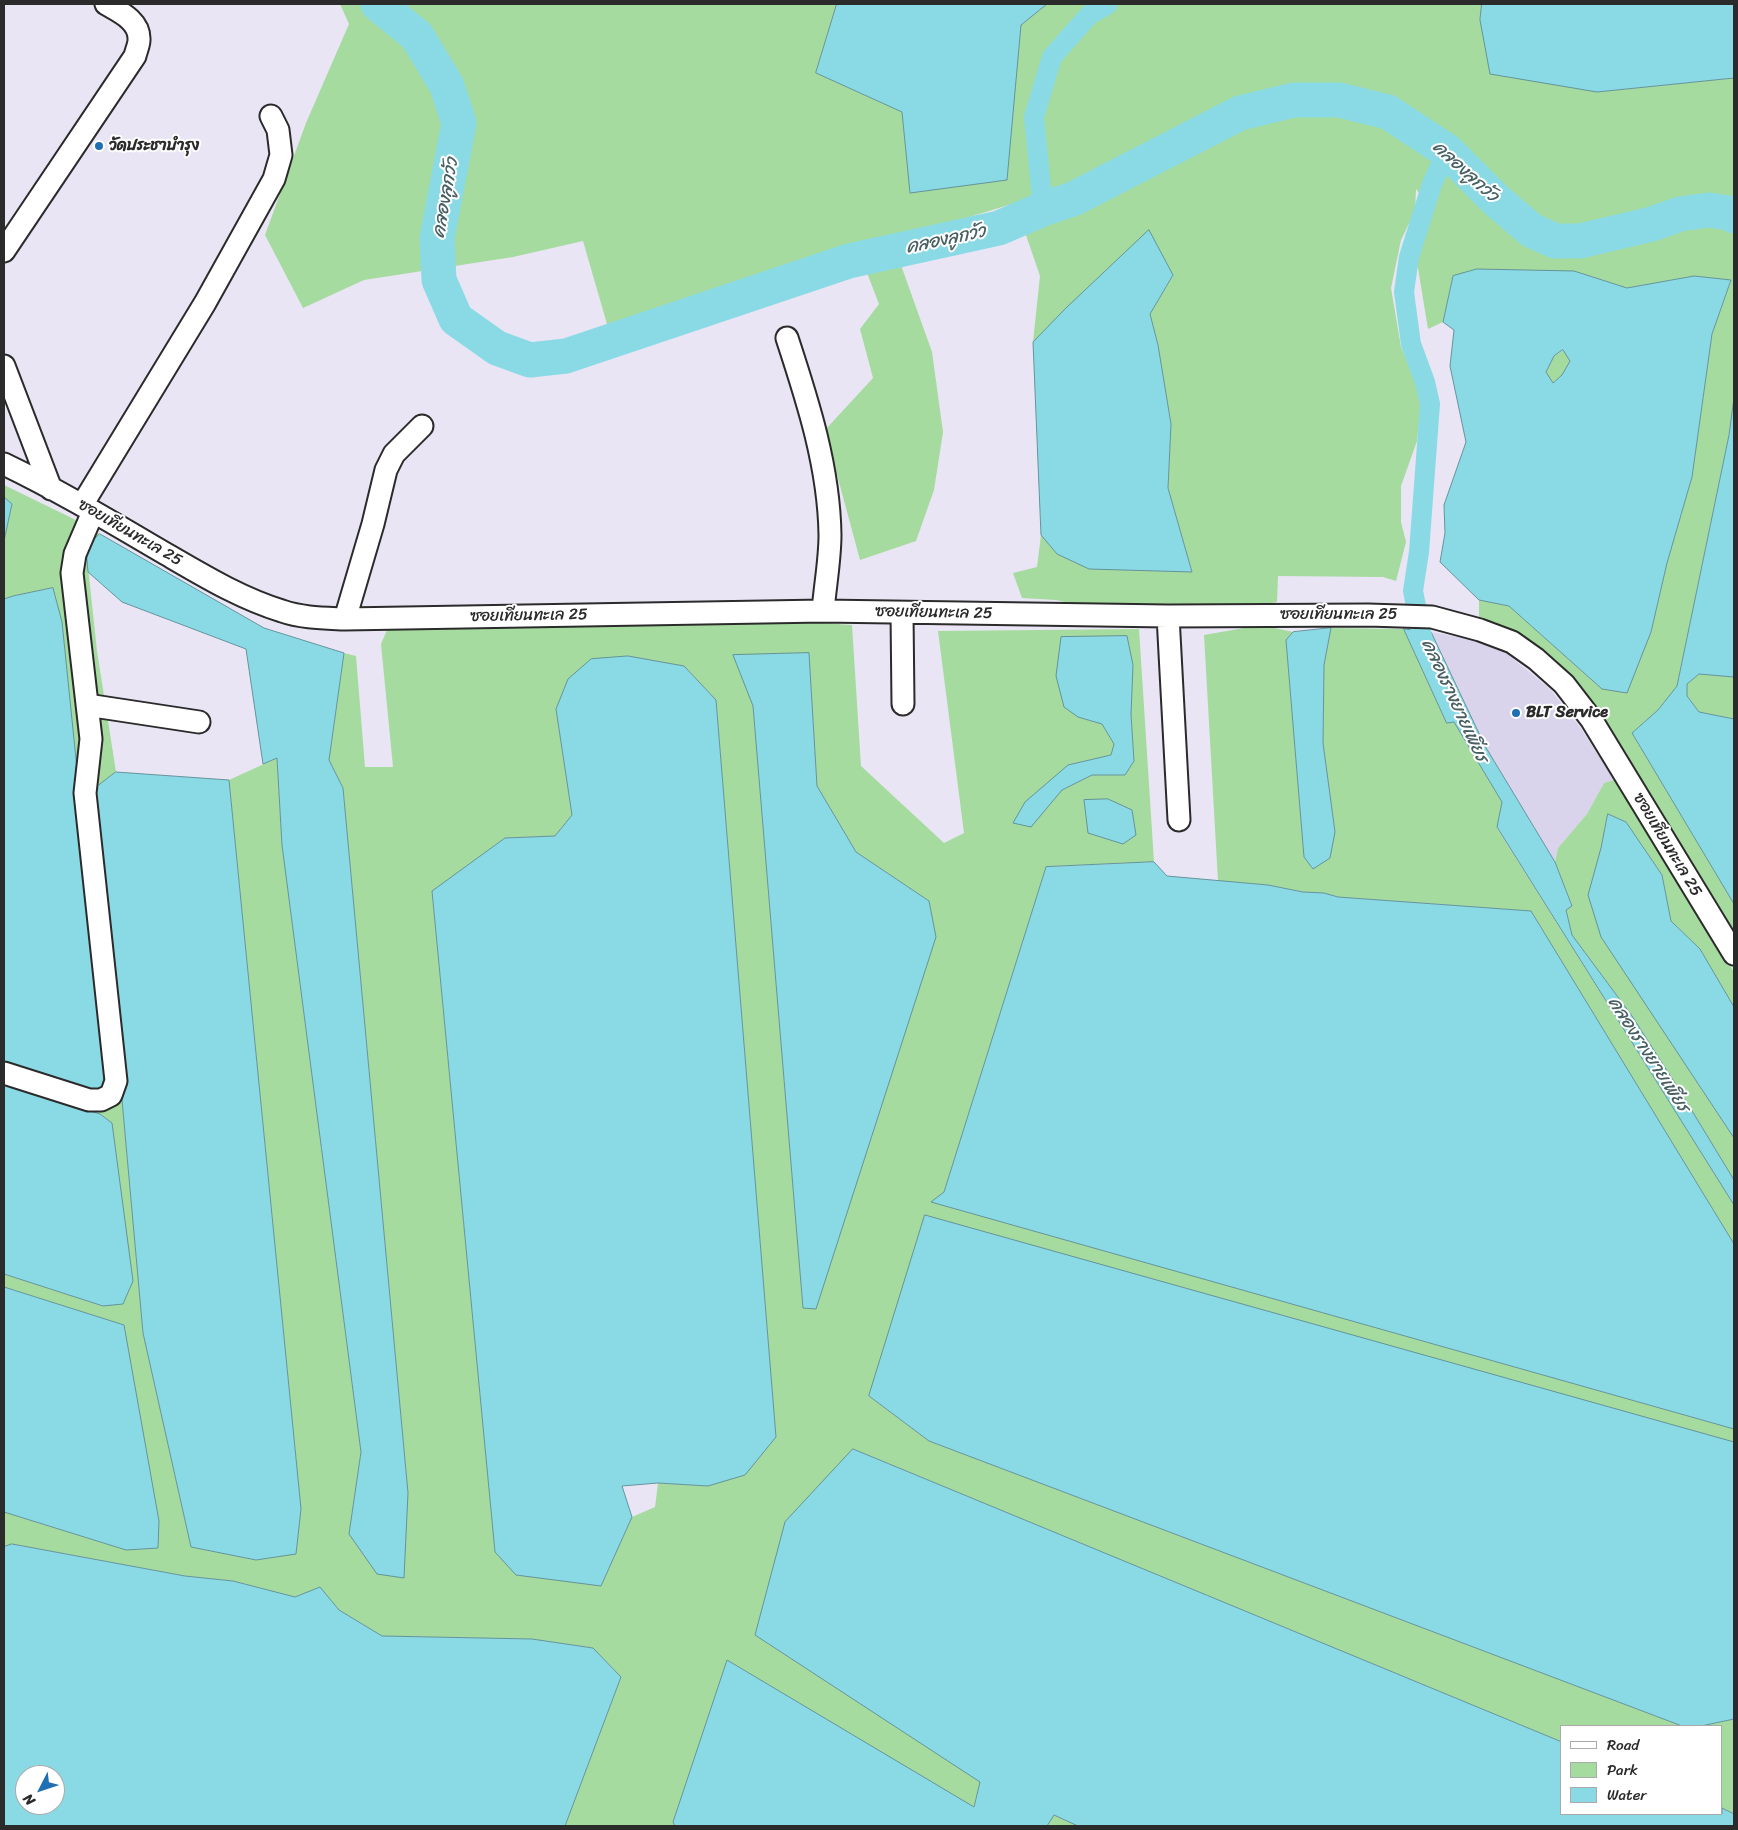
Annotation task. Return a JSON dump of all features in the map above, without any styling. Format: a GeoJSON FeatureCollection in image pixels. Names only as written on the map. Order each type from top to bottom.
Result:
{"type":"FeatureCollection","features":[{"type":"Feature","properties":{"kind":"street"},"geometry":{"type":"LineString","coordinates":[[4,251],[135,56],[139,40],[136,26],[124,14],[106,4]]}},
{"type":"Feature","properties":{"kind":"street"},"geometry":{"type":"LineString","coordinates":[[4,1073],[89,1100],[101,1100],[111,1095],[116,1081],[85,793],[91,740],[72,573],[75,554],[88,509],[274,179],[281,155],[278,130],[271,116]]}},
{"type":"Feature","properties":{"kind":"street"},"geometry":{"type":"LineString","coordinates":[[787,338],[811,412],[829,503],[830,611]]}},
{"type":"Feature","properties":{"kind":"street"},"geometry":{"type":"LineString","coordinates":[[4,366],[52,488]]}},
{"type":"Feature","properties":{"kind":"street"},"geometry":{"type":"LineString","coordinates":[[345,619],[373,524],[386,470],[394,454],[422,426]]}},
{"type":"Feature","properties":{"kind":"street","name":"ซอยเทียนทะเล 25"},"geometry":{"type":"LineString","coordinates":[[4,464],[52,488],[217,584],[248,599],[283,612],[302,616],[345,619],[830,611],[1168,616],[1409,616],[1432,617],[1480,630],[1512,642],[1536,659],[1564,684],[1591,719],[1734,954]]}},
{"type":"Feature","properties":{"kind":"street"},"geometry":{"type":"LineString","coordinates":[[902,613],[903,704]]}},
{"type":"Feature","properties":{"kind":"street"},"geometry":{"type":"LineString","coordinates":[[1168,616],[1179,820]]}},
{"type":"Feature","properties":{"kind":"street"},"geometry":{"type":"LineString","coordinates":[[87,705],[199,722]]}},
{"type":"Feature","properties":{"kind":"shaded area"},"geometry":{"type":"Polygon","coordinates":[[[1431,632],[1474,640],[1506,653],[1550,689],[1580,727],[1614,780],[1604,783],[1587,814],[1558,848],[1555,862],[1485,746],[1431,632]]]}},
{"type":"Feature","properties":{"kind":"green space"},"geometry":{"type":"Polygon","coordinates":[[[340,4],[837,4],[816,73],[902,112],[910,193],[1014,88],[1021,25],[1047,4],[1482,4],[1480,20],[1597,92],[1734,78],[1734,398],[1729,434],[1677,686],[1658,710],[1632,733],[1734,904],[1734,937],[1582,692],[1479,619],[1479,600],[1509,606],[1602,689],[1651,632],[1667,563],[1692,477],[1712,334],[1731,281],[1694,276],[1627,288],[1574,271],[1453,276],[1443,322],[1428,329],[1416,256],[1431,209],[1416,189],[1415,211],[1401,240],[1391,288],[1401,347],[1422,395],[1417,441],[1401,486],[1401,522],[1406,542],[1396,581],[1383,577],[1278,576],[1277,602],[1254,607],[1083,606],[1056,600],[1022,598],[1013,573],[1037,567],[1041,535],[1057,554],[1192,572],[1168,488],[1171,424],[1158,345],[1150,314],[1173,275],[1124,254],[1033,342],[1040,276],[1015,203],[924,231],[902,268],[932,352],[943,432],[934,490],[916,541],[860,560],[825,430],[873,378],[860,329],[879,304],[859,252],[609,331],[583,241],[513,257],[364,280],[303,308],[265,235],[306,123],[349,24],[340,4]]]}},
{"type":"Feature","properties":{"kind":"green space"},"geometry":{"type":"Polygon","coordinates":[[[1564,350],[1570,361],[1562,375],[1553,383],[1546,372],[1554,356],[1564,350]]]}},
{"type":"Feature","properties":{"kind":"green space"},"geometry":{"type":"Polygon","coordinates":[[[4,485],[80,522],[100,534],[86,548],[97,651],[116,772],[94,790],[143,1333],[191,1547],[256,1560],[296,1553],[301,1509],[229,780],[277,758],[282,845],[361,1452],[349,1534],[408,1493],[343,788],[329,760],[344,653],[356,656],[365,767],[393,767],[381,644],[387,630],[585,624],[807,622],[852,625],[861,766],[944,843],[964,833],[938,631],[1139,629],[1154,862],[1046,867],[944,1192],[932,1202],[1734,1429],[1734,1442],[869,1396],[929,1441],[1679,1725],[1560,1725],[1560,1741],[853,1449],[755,1635],[981,1782],[973,1808],[727,1660],[673,1822],[675,1826],[565,1826],[621,1677],[593,1648],[532,1639],[382,1636],[339,1610],[320,1588],[295,1597],[233,1581],[185,1576],[12,1544],[4,1547],[4,1512],[126,1550],[124,1325],[4,1287],[4,1274],[103,1306],[112,1123],[100,1114],[4,1084],[53,588],[4,599],[4,541],[12,504],[4,497],[4,485]],[[809,653],[753,706],[803,1308],[929,901],[856,852],[817,786],[809,653]],[[684,666],[556,709],[572,815],[555,836],[505,838],[432,892],[495,1552],[601,1586],[632,1517],[655,1507],[658,1483],[708,1486],[776,1437],[716,700],[684,666]],[[1131,715],[1078,717],[1102,724],[1114,744],[1111,755],[1068,765],[1062,790],[1092,775],[1125,775],[1134,761],[1131,715]]]}},
{"type":"Feature","properties":{"kind":"green space"},"geometry":{"type":"Polygon","coordinates":[[[1261,625],[1293,632],[1286,640],[1304,857],[1313,869],[1335,832],[1323,743],[1324,665],[1331,628],[1404,629],[1447,723],[1454,722],[1502,802],[1497,828],[1734,1205],[1734,1244],[1531,911],[1338,897],[1324,893],[1303,892],[1268,885],[1218,881],[1204,635],[1261,625]]]}},
{"type":"Feature","properties":{"kind":"green space"},"geometry":{"type":"Polygon","coordinates":[[[1699,674],[1734,677],[1734,719],[1699,712],[1687,696],[1687,683],[1699,674]]]}},
{"type":"Feature","properties":{"kind":"green space"},"geometry":{"type":"Polygon","coordinates":[[[1614,780],[1734,972],[1734,1007],[1700,949],[1671,921],[1662,875],[1626,822],[1608,814],[1601,848],[1601,936],[1734,1138],[1734,1180],[1632,1016],[1572,935],[1566,910],[1572,905],[1555,862],[1558,848],[1587,814],[1604,783],[1614,780]]]}},
{"type":"Feature","properties":{"kind":"green space"},"geometry":{"type":"Polygon","coordinates":[[[1734,1719],[1734,1814],[1723,1808],[1723,1725],[1706,1725],[1734,1719]]]}},
{"type":"Feature","properties":{"kind":"green space"},"geometry":{"type":"Polygon","coordinates":[[[1054,1815],[1078,1826],[1047,1826],[1054,1815]]]}},
{"type":"Feature","properties":{"kind":"water"},"geometry":{"type":"Polygon","coordinates":[[[837,4],[1047,4],[1021,25],[1007,180],[910,193],[902,112],[816,73],[837,4]]]}},
{"type":"Feature","properties":{"kind":"water"},"geometry":{"type":"Polygon","coordinates":[[[1482,4],[1734,4],[1734,78],[1597,92],[1490,74],[1480,20],[1482,4]]]}},
{"type":"Feature","properties":{"kind":"water"},"geometry":{"type":"Polygon","coordinates":[[[1149,230],[1173,275],[1150,314],[1158,345],[1171,424],[1168,488],[1192,572],[1089,569],[1057,554],[1041,535],[1033,342],[1065,309],[1149,230]]]}},
{"type":"Feature","properties":{"kind":"water"},"geometry":{"type":"Polygon","coordinates":[[[1477,269],[1574,271],[1627,288],[1694,276],[1731,280],[1712,334],[1692,477],[1667,563],[1651,632],[1627,693],[1602,689],[1509,606],[1479,600],[1440,562],[1445,533],[1444,505],[1466,442],[1450,366],[1454,330],[1443,322],[1453,276],[1477,269]],[[1563,350],[1554,356],[1546,372],[1553,383],[1562,375],[1570,361],[1563,350]]]}},
{"type":"Feature","properties":{"kind":"water"},"geometry":{"type":"Polygon","coordinates":[[[1734,398],[1734,677],[1699,674],[1687,684],[1687,696],[1699,712],[1734,719],[1734,904],[1632,733],[1658,710],[1677,686],[1729,435],[1734,398]]]}},
{"type":"Feature","properties":{"kind":"water"},"geometry":{"type":"Polygon","coordinates":[[[4,497],[12,504],[4,541],[4,497]]]}},
{"type":"Feature","properties":{"kind":"water"},"geometry":{"type":"Polygon","coordinates":[[[100,534],[264,628],[344,653],[329,760],[343,788],[408,1493],[404,1578],[377,1574],[349,1534],[361,1452],[282,845],[277,758],[263,764],[246,649],[122,602],[88,572],[86,547],[100,534]]]}},
{"type":"Feature","properties":{"kind":"water"},"geometry":{"type":"Polygon","coordinates":[[[53,588],[62,622],[107,1062],[102,1088],[90,1090],[4,1064],[4,599],[53,588]]]}},
{"type":"Feature","properties":{"kind":"water"},"geometry":{"type":"Polygon","coordinates":[[[1331,628],[1324,665],[1323,743],[1335,832],[1330,858],[1313,869],[1304,857],[1286,640],[1293,632],[1331,628]]]}},
{"type":"Feature","properties":{"kind":"water"},"geometry":{"type":"Polygon","coordinates":[[[1404,629],[1431,632],[1485,746],[1555,862],[1572,906],[1566,910],[1572,935],[1632,1016],[1734,1180],[1734,1205],[1497,827],[1502,802],[1454,722],[1447,723],[1404,629]]]}},
{"type":"Feature","properties":{"kind":"water"},"geometry":{"type":"Polygon","coordinates":[[[1127,636],[1133,665],[1131,715],[1134,761],[1125,775],[1092,775],[1062,790],[1031,827],[1013,823],[1025,802],[1068,765],[1111,755],[1114,744],[1102,724],[1078,717],[1064,707],[1056,676],[1061,637],[1127,636]]]}},
{"type":"Feature","properties":{"kind":"water"},"geometry":{"type":"Polygon","coordinates":[[[809,653],[817,786],[856,852],[929,901],[936,937],[816,1309],[803,1308],[753,706],[733,655],[809,653]]]}},
{"type":"Feature","properties":{"kind":"water"},"geometry":{"type":"Polygon","coordinates":[[[628,656],[684,666],[716,700],[776,1437],[745,1475],[708,1486],[658,1483],[622,1486],[632,1517],[601,1586],[516,1575],[495,1552],[432,891],[505,838],[555,836],[572,815],[556,709],[568,679],[591,659],[628,656]]]}},
{"type":"Feature","properties":{"kind":"water"},"geometry":{"type":"Polygon","coordinates":[[[116,772],[229,780],[301,1509],[296,1554],[256,1560],[191,1547],[143,1333],[94,789],[116,772]]]}},
{"type":"Feature","properties":{"kind":"water"},"geometry":{"type":"Polygon","coordinates":[[[1108,799],[1132,810],[1136,835],[1123,844],[1088,833],[1084,800],[1108,799]]]}},
{"type":"Feature","properties":{"kind":"water"},"geometry":{"type":"Polygon","coordinates":[[[1608,814],[1626,822],[1662,875],[1671,921],[1700,949],[1734,1007],[1734,1138],[1601,937],[1588,895],[1608,814]]]}},
{"type":"Feature","properties":{"kind":"water"},"geometry":{"type":"Polygon","coordinates":[[[1154,862],[1167,876],[1268,885],[1303,892],[1324,893],[1338,897],[1531,911],[1734,1244],[1734,1429],[931,1202],[944,1192],[1046,867],[1154,862]]]}},
{"type":"Feature","properties":{"kind":"water"},"geometry":{"type":"Polygon","coordinates":[[[4,1084],[100,1114],[112,1123],[133,1281],[123,1304],[103,1306],[4,1274],[4,1084]]]}},
{"type":"Feature","properties":{"kind":"water"},"geometry":{"type":"Polygon","coordinates":[[[925,1215],[1734,1442],[1734,1719],[1706,1725],[1679,1725],[929,1441],[869,1396],[925,1215]]]}},
{"type":"Feature","properties":{"kind":"water"},"geometry":{"type":"Polygon","coordinates":[[[4,1287],[124,1325],[159,1521],[158,1548],[126,1550],[4,1512],[4,1287]]]}},
{"type":"Feature","properties":{"kind":"water"},"geometry":{"type":"Polygon","coordinates":[[[853,1449],[1560,1741],[1560,1815],[1723,1815],[1723,1808],[1734,1814],[1734,1826],[1078,1826],[1054,1815],[1047,1826],[675,1826],[673,1822],[727,1660],[974,1807],[980,1782],[755,1635],[785,1522],[853,1449]]]}},
{"type":"Feature","properties":{"kind":"water"},"geometry":{"type":"Polygon","coordinates":[[[12,1544],[185,1576],[233,1581],[295,1597],[320,1587],[339,1610],[382,1636],[532,1639],[593,1648],[621,1677],[565,1826],[4,1826],[4,1547],[12,1544]]]}},
{"type":"Feature","properties":{"kind":"waterway","name":"คลองลูกวัว"},"geometry":{"type":"LineString","coordinates":[[378,4],[417,36],[447,86],[459,123],[437,238],[439,280],[456,319],[497,348],[530,360],[566,356],[849,261],[999,228],[1043,209],[1073,199],[1240,113],[1294,100],[1339,100],[1388,112],[1447,151],[1496,200],[1531,230],[1555,241],[1580,241],[1652,224],[1680,214],[1709,210],[1729,213],[1734,216]]}},
{"type":"Feature","properties":{"kind":"waterway"},"geometry":{"type":"LineString","coordinates":[[1043,209],[1034,117],[1052,57],[1089,15],[1108,4]]}},
{"type":"Feature","properties":{"kind":"waterway","name":"คลองรางยายเพียร"},"geometry":{"type":"LineString","coordinates":[[1430,656],[1423,641],[1413,591],[1419,552],[1430,404],[1425,382],[1411,344],[1404,292],[1409,257],[1432,184],[1447,151]]}},
{"type":"Feature","properties":{"kind":"place","name":"วัดประชาบํารุง"},"geometry":{"type":"Point","coordinates":[99,146]}},
{"type":"Feature","properties":{"kind":"place","name":"BLT Service"},"geometry":{"type":"Point","coordinates":[1516,713]}}]}
